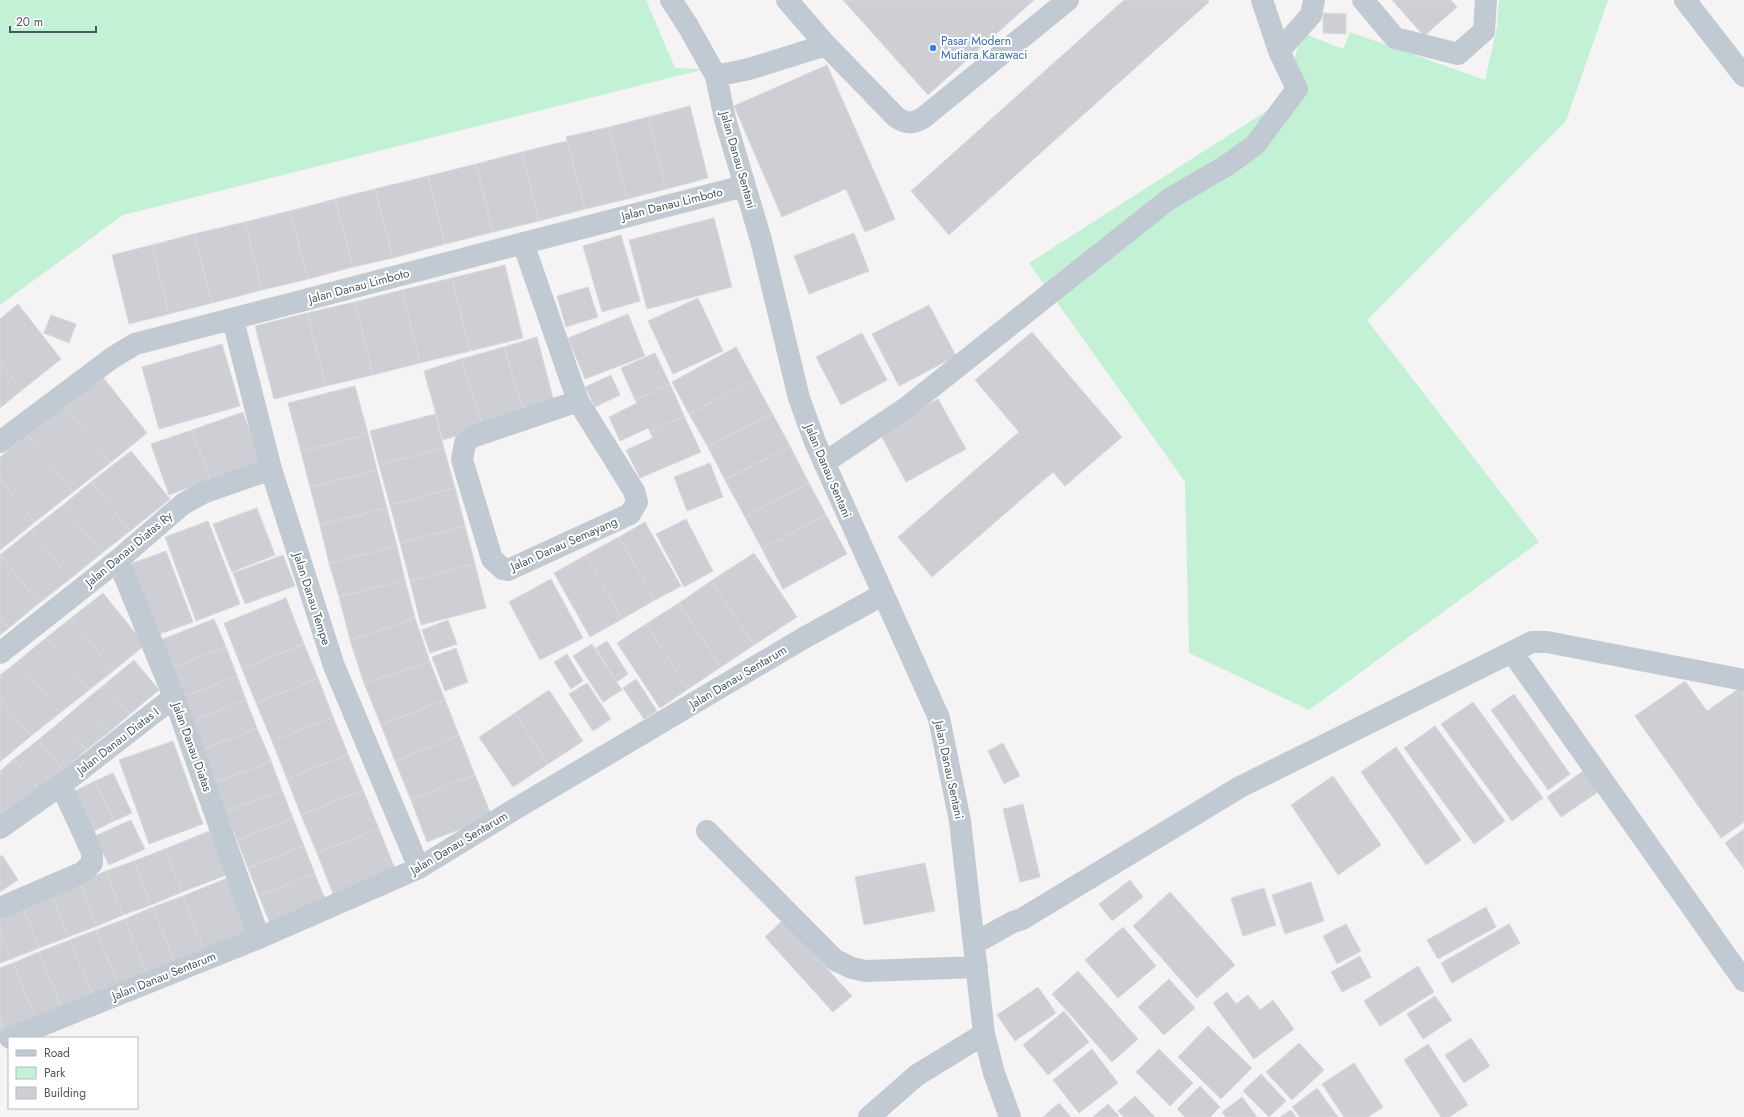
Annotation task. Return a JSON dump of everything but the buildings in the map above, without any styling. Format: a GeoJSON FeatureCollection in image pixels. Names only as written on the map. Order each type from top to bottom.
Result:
{"type":"FeatureCollection","features":[{"type":"Feature","properties":{"kind":"street","name":"Jalan Danau Sentani"},"geometry":{"type":"LineString","coordinates":[[671,0],[688,26],[716,76],[725,119],[760,240],[799,398],[824,463],[938,718],[960,821],[978,967],[984,1034],[994,1073],[1010,1117]]}},
{"type":"Feature","properties":{"kind":"street"},"geometry":{"type":"LineString","coordinates":[[787,0],[826,45],[896,117],[904,122],[914,123],[923,118],[1068,0]]}},
{"type":"Feature","properties":{"kind":"street"},"geometry":{"type":"LineString","coordinates":[[824,463],[907,407],[1169,199],[1226,166],[1255,145],[1296,88],[1279,51],[1262,0]]}},
{"type":"Feature","properties":{"kind":"street"},"geometry":{"type":"LineString","coordinates":[[1279,51],[1311,15],[1314,0]]}},
{"type":"Feature","properties":{"kind":"street"},"geometry":{"type":"LineString","coordinates":[[1363,0],[1395,38],[1458,54],[1484,31],[1486,0]]}},
{"type":"Feature","properties":{"kind":"street"},"geometry":{"type":"LineString","coordinates":[[1685,0],[1744,76]]}},
{"type":"Feature","properties":{"kind":"street"},"geometry":{"type":"LineString","coordinates":[[716,76],[749,69],[826,45]]}},
{"type":"Feature","properties":{"kind":"street","name":"Jalan Danau Limboto"},"geometry":{"type":"LineString","coordinates":[[0,442],[112,358],[135,344],[744,186]]}},
{"type":"Feature","properties":{"kind":"street","name":"Jalan Danau Semayang"},"geometry":{"type":"LineString","coordinates":[[523,243],[578,401],[634,491],[637,502],[630,514],[508,570],[503,569],[492,559],[489,552],[462,460],[465,443],[472,437],[578,401]]}},
{"type":"Feature","properties":{"kind":"street","name":"Jalan Danau Tempe"},"geometry":{"type":"LineString","coordinates":[[232,320],[271,469],[334,666],[419,868]]}},
{"type":"Feature","properties":{"kind":"street","name":"Jalan Danau Diatas Ry"},"geometry":{"type":"LineString","coordinates":[[0,653],[118,560],[190,500],[203,493],[271,469]]}},
{"type":"Feature","properties":{"kind":"street","name":"Jalan Danau Diatas"},"geometry":{"type":"LineString","coordinates":[[118,560],[174,697],[259,938]]}},
{"type":"Feature","properties":{"kind":"street","name":"Jalan Danau Sentarum"},"geometry":{"type":"LineString","coordinates":[[12,1037],[259,938],[419,868],[510,812],[789,647],[882,595]]}},
{"type":"Feature","properties":{"kind":"street"},"geometry":{"type":"LineString","coordinates":[[975,943],[1013,922],[1022,919],[1240,787],[1532,642],[1547,642],[1744,680]]}},
{"type":"Feature","properties":{"kind":"street"},"geometry":{"type":"LineString","coordinates":[[1512,652],[1744,981]]}},
{"type":"Feature","properties":{"kind":"street","name":"Jalan Danau Diatas I"},"geometry":{"type":"LineString","coordinates":[[0,828],[61,785],[174,697]]}},
{"type":"Feature","properties":{"kind":"street"},"geometry":{"type":"LineString","coordinates":[[0,908],[83,872],[88,869],[92,862],[92,852],[61,785]]}},
{"type":"Feature","properties":{"kind":"street"},"geometry":{"type":"LineString","coordinates":[[707,831],[835,960],[852,968],[866,971],[978,967]]}},
{"type":"Feature","properties":{"kind":"street"},"geometry":{"type":"LineString","coordinates":[[869,1117],[917,1075],[984,1034]]}},
{"type":"Feature","properties":{"kind":"green space"},"geometry":{"type":"Polygon","coordinates":[[[0,0],[646,0],[675,68],[705,69],[123,215],[0,305],[0,0]]]}},
{"type":"Feature","properties":{"kind":"green space"},"geometry":{"type":"Polygon","coordinates":[[[1499,0],[1608,0],[1566,121],[1367,320],[1539,542],[1309,710],[1189,653],[1185,482],[1029,263],[1279,103],[1303,33],[1343,49],[1350,32],[1485,80],[1497,27],[1499,0]]]}},
{"type":"Feature","properties":{"kind":"place","name":"Pasar Modern Mutiara Karawaci"},"geometry":{"type":"Point","coordinates":[933,48]}}]}
